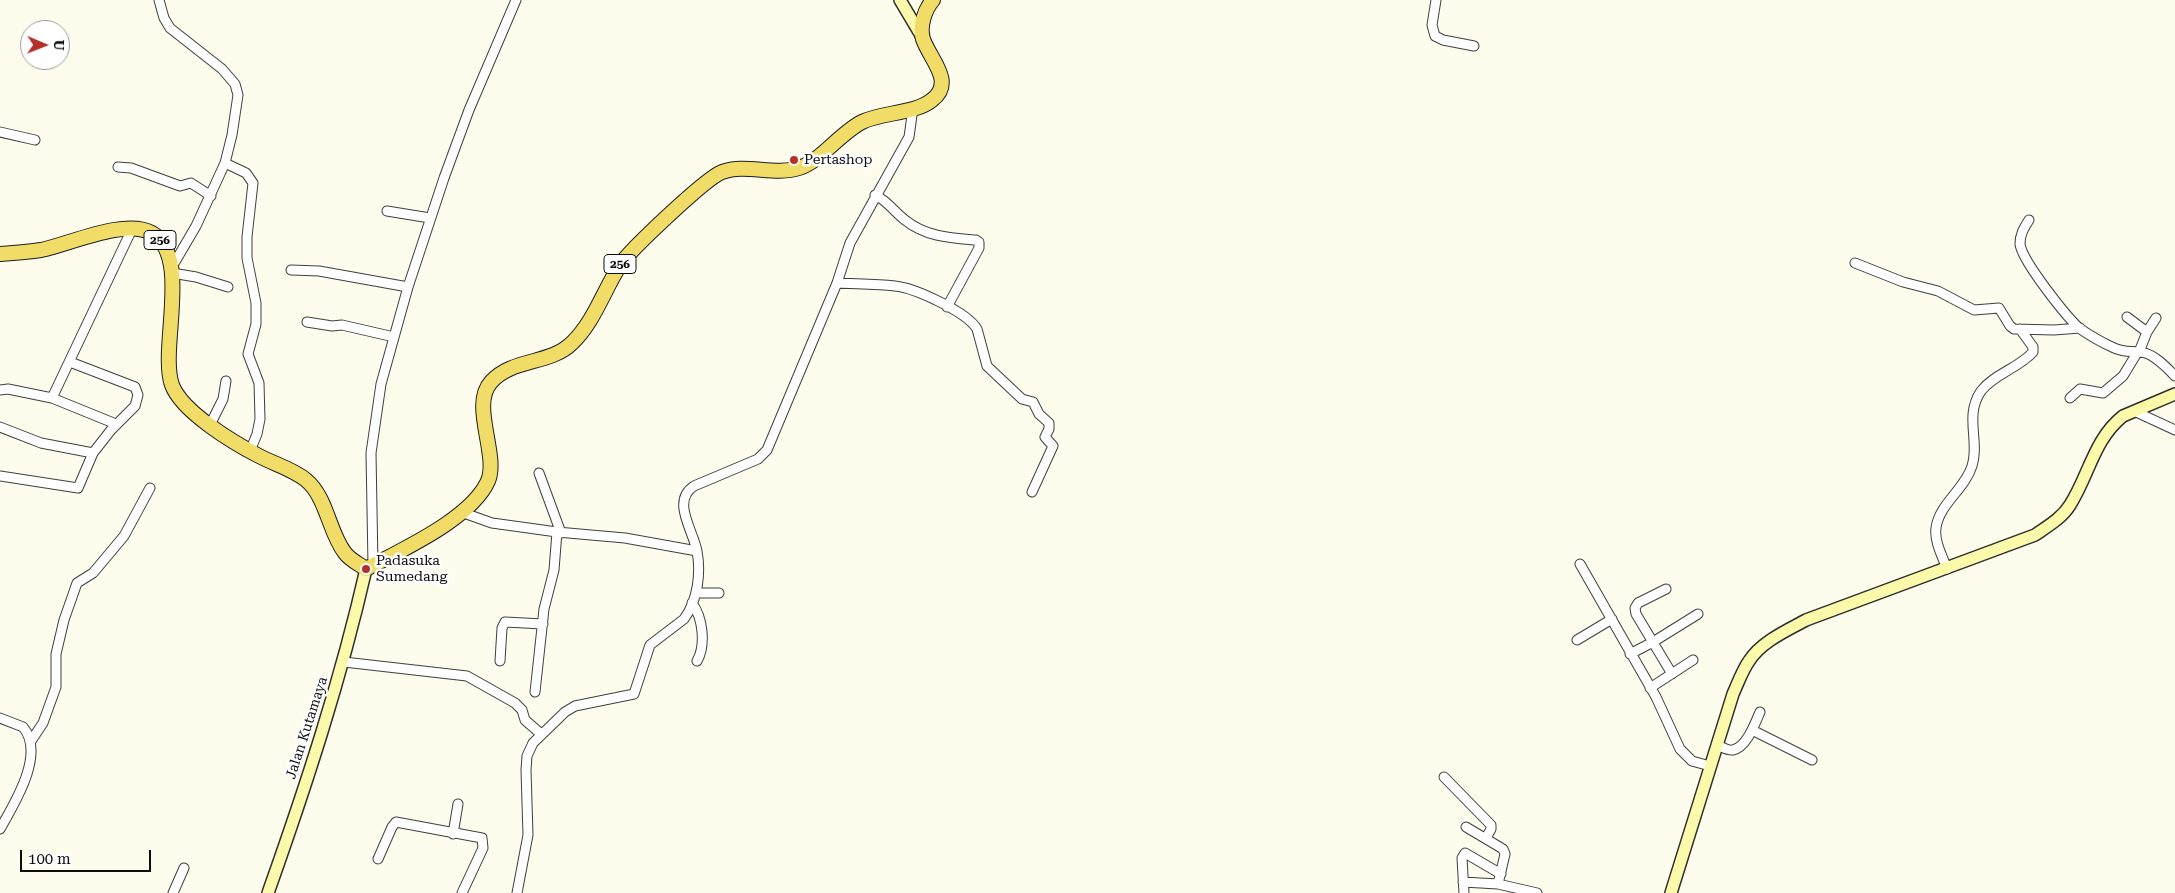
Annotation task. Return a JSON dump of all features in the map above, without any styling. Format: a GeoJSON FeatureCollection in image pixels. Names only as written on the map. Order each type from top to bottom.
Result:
{"type":"FeatureCollection","features":[{"type":"Feature","properties":{"kind":"main road"},"geometry":{"type":"LineString","coordinates":[[923,38],[930,5]]}},
{"type":"Feature","properties":{"kind":"main road","name":"256"},"geometry":{"type":"LineString","coordinates":[[0,254],[41,250],[84,238],[132,229],[150,233],[160,240],[172,270],[170,368],[172,384],[181,400],[210,425],[250,451],[300,476],[312,485],[325,508],[344,553],[370,567],[410,546],[461,512],[482,491],[491,472],[484,410],[487,386],[497,375],[512,367],[549,355],[572,344],[587,324],[627,256],[692,194],[720,172],[799,168],[817,158],[844,133],[864,121],[932,101],[940,90],[941,74],[923,38]]}},
{"type":"Feature","properties":{"kind":"street"},"geometry":{"type":"LineString","coordinates":[[159,0],[164,18],[170,28],[222,69],[237,87],[238,95],[234,126],[225,162],[211,196],[172,270],[228,287]]}},
{"type":"Feature","properties":{"kind":"street"},"geometry":{"type":"LineString","coordinates":[[370,567],[371,453],[381,384],[430,218],[469,110],[516,0]]}},
{"type":"Feature","properties":{"kind":"street"},"geometry":{"type":"LineString","coordinates":[[900,0],[912,7],[930,5]]}},
{"type":"Feature","properties":{"kind":"street"},"geometry":{"type":"LineString","coordinates":[[900,0],[923,38]]}},
{"type":"Feature","properties":{"kind":"street"},"geometry":{"type":"LineString","coordinates":[[1436,0],[1432,25],[1435,36],[1443,40],[1474,46]]}},
{"type":"Feature","properties":{"kind":"street"},"geometry":{"type":"LineString","coordinates":[[517,893],[528,835],[527,756],[533,743],[575,706],[634,694],[650,645],[684,619],[696,593],[698,570],[697,551],[684,513],[684,502],[687,492],[694,486],[758,459],[767,450],[836,283],[850,243],[909,136],[913,108]]}},
{"type":"Feature","properties":{"kind":"street"},"geometry":{"type":"LineString","coordinates":[[0,132],[35,140]]}},
{"type":"Feature","properties":{"kind":"street"},"geometry":{"type":"LineString","coordinates":[[225,162],[246,173],[253,183],[247,237],[247,258],[256,303],[256,324],[248,354],[259,383],[260,419],[257,434],[250,451]]}},
{"type":"Feature","properties":{"kind":"street"},"geometry":{"type":"LineString","coordinates":[[118,167],[131,168],[180,186],[191,184],[211,196]]}},
{"type":"Feature","properties":{"kind":"street"},"geometry":{"type":"LineString","coordinates":[[876,195],[888,203],[908,223],[929,233],[979,242],[979,248],[951,309]]}},
{"type":"Feature","properties":{"kind":"street"},"geometry":{"type":"LineString","coordinates":[[387,211],[430,218]]}},
{"type":"Feature","properties":{"kind":"street"},"geometry":{"type":"LineString","coordinates":[[2029,220],[2022,231],[2020,244],[2022,252],[2035,274],[2080,328],[2111,347],[2127,353],[2138,352],[2151,355],[2175,376]]}},
{"type":"Feature","properties":{"kind":"street"},"geometry":{"type":"LineString","coordinates":[[52,398],[132,229]]}},
{"type":"Feature","properties":{"kind":"street"},"geometry":{"type":"LineString","coordinates":[[1855,263],[1903,282],[1938,291],[1973,310],[1999,308],[2010,326],[2020,329],[2054,330],[2080,328]]}},
{"type":"Feature","properties":{"kind":"street"},"geometry":{"type":"LineString","coordinates":[[291,270],[318,271],[408,288]]}},
{"type":"Feature","properties":{"kind":"street"},"geometry":{"type":"LineString","coordinates":[[836,283],[896,286],[908,289],[951,309],[976,327],[986,363],[990,369],[1022,399],[1033,402],[1038,414],[1049,423],[1049,429],[1045,437],[1053,446],[1032,492]]}},
{"type":"Feature","properties":{"kind":"street"},"geometry":{"type":"LineString","coordinates":[[2127,317],[2147,332]]}},
{"type":"Feature","properties":{"kind":"street"},"geometry":{"type":"LineString","coordinates":[[2070,398],[2080,389],[2103,393],[2123,376],[2156,318]]}},
{"type":"Feature","properties":{"kind":"street"},"geometry":{"type":"LineString","coordinates":[[307,322],[332,326],[342,325],[394,337]]}},
{"type":"Feature","properties":{"kind":"street"},"geometry":{"type":"LineString","coordinates":[[1947,569],[1936,536],[1938,521],[1943,510],[1962,486],[1972,467],[1974,452],[1973,413],[1979,395],[1986,385],[2014,368],[2033,352],[2034,347],[2020,329]]}},
{"type":"Feature","properties":{"kind":"street"},"geometry":{"type":"LineString","coordinates":[[0,476],[77,488],[81,484],[93,453],[116,424],[135,406],[138,395],[135,387],[70,362]]}},
{"type":"Feature","properties":{"kind":"street"},"geometry":{"type":"LineString","coordinates":[[210,425],[223,398],[226,381]]}},
{"type":"Feature","properties":{"kind":"street"},"geometry":{"type":"LineString","coordinates":[[0,390],[8,389],[52,398],[116,424]]}},
{"type":"Feature","properties":{"kind":"street"},"geometry":{"type":"LineString","coordinates":[[1671,893],[1733,694],[1745,667],[1753,655],[1772,639],[1806,620],[2035,535],[2057,520],[2072,504],[2106,432],[2123,416],[2175,394]]}},
{"type":"Feature","properties":{"kind":"street"},"geometry":{"type":"LineString","coordinates":[[2134,411],[2175,430]]}},
{"type":"Feature","properties":{"kind":"street"},"geometry":{"type":"LineString","coordinates":[[0,428],[41,443],[93,453]]}},
{"type":"Feature","properties":{"kind":"street"},"geometry":{"type":"LineString","coordinates":[[535,692],[542,624],[546,598],[554,570],[559,533],[539,473]]}},
{"type":"Feature","properties":{"kind":"street"},"geometry":{"type":"LineString","coordinates":[[0,829],[26,781],[31,741],[43,723],[56,688],[56,654],[64,620],[77,583],[93,573],[124,536],[150,488]]}},
{"type":"Feature","properties":{"kind":"street"},"geometry":{"type":"LineString","coordinates":[[461,512],[492,523],[559,533],[625,538],[697,551]]}},
{"type":"Feature","properties":{"kind":"street"},"geometry":{"type":"LineString","coordinates":[[1580,564],[1650,688],[1680,749],[1692,761],[1710,766]]}},
{"type":"Feature","properties":{"kind":"street","name":"Jalan Kutamaya"},"geometry":{"type":"LineString","coordinates":[[268,893],[325,726],[370,567]]}},
{"type":"Feature","properties":{"kind":"street"},"geometry":{"type":"LineString","coordinates":[[1666,589],[1638,603],[1635,608],[1636,614],[1672,674]]}},
{"type":"Feature","properties":{"kind":"street"},"geometry":{"type":"LineString","coordinates":[[696,593],[719,594]]}},
{"type":"Feature","properties":{"kind":"street"},"geometry":{"type":"LineString","coordinates":[[692,603],[698,611],[703,633],[697,661]]}},
{"type":"Feature","properties":{"kind":"street"},"geometry":{"type":"LineString","coordinates":[[1630,654],[1698,614]]}},
{"type":"Feature","properties":{"kind":"street"},"geometry":{"type":"LineString","coordinates":[[1577,640],[1612,619]]}},
{"type":"Feature","properties":{"kind":"street"},"geometry":{"type":"LineString","coordinates":[[500,661],[502,628],[506,622],[542,624]]}},
{"type":"Feature","properties":{"kind":"street"},"geometry":{"type":"LineString","coordinates":[[1650,688],[1693,660]]}},
{"type":"Feature","properties":{"kind":"street"},"geometry":{"type":"LineString","coordinates":[[344,662],[467,676],[515,703],[522,709],[525,720],[541,734]]}},
{"type":"Feature","properties":{"kind":"street"},"geometry":{"type":"LineString","coordinates":[[1718,745],[1729,750],[1735,749],[1749,737],[1760,712]]}},
{"type":"Feature","properties":{"kind":"street"},"geometry":{"type":"LineString","coordinates":[[0,718],[24,727],[31,741]]}},
{"type":"Feature","properties":{"kind":"street"},"geometry":{"type":"LineString","coordinates":[[1752,730],[1812,760]]}},
{"type":"Feature","properties":{"kind":"street"},"geometry":{"type":"LineString","coordinates":[[1444,776],[1491,825],[1492,829],[1486,838]]}},
{"type":"Feature","properties":{"kind":"street"},"geometry":{"type":"LineString","coordinates":[[453,834],[458,804]]}},
{"type":"Feature","properties":{"kind":"street"},"geometry":{"type":"LineString","coordinates":[[378,859],[396,822],[482,838],[484,842],[480,856],[462,893]]}},
{"type":"Feature","properties":{"kind":"street"},"geometry":{"type":"LineString","coordinates":[[1466,827],[1504,851],[1498,884]]}},
{"type":"Feature","properties":{"kind":"street"},"geometry":{"type":"LineString","coordinates":[[1464,893],[1462,858],[1465,852],[1501,874]]}},
{"type":"Feature","properties":{"kind":"street"},"geometry":{"type":"LineString","coordinates":[[173,893],[184,868]]}},
{"type":"Feature","properties":{"kind":"street"},"geometry":{"type":"LineString","coordinates":[[1463,882],[1498,884],[1537,893]]}},
{"type":"Feature","properties":{"kind":"place","name":"Pertashop"},"geometry":{"type":"Point","coordinates":[794,160]}},
{"type":"Feature","properties":{"kind":"place","name":"Padasuka Sumedang"},"geometry":{"type":"Point","coordinates":[366,569]}}]}
